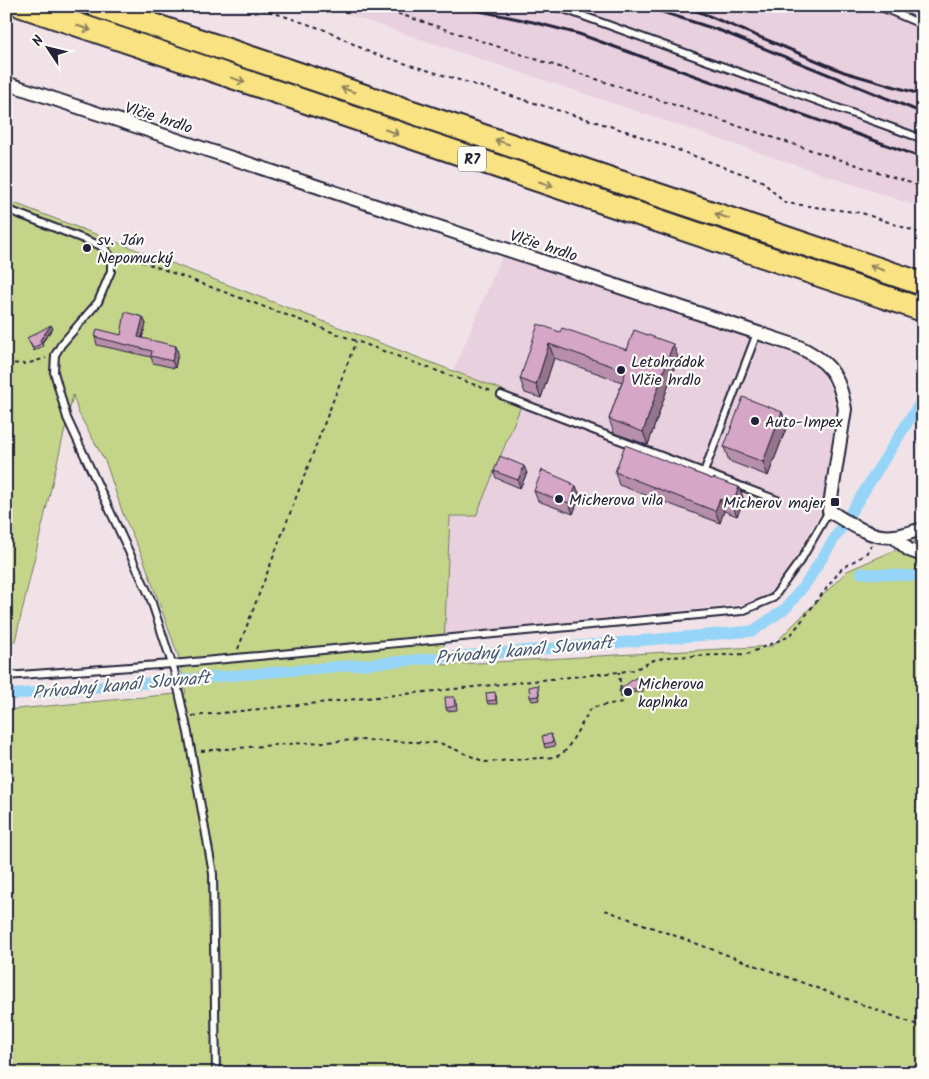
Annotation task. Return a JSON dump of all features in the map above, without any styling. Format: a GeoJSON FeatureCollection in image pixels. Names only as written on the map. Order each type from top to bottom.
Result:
{"type":"FeatureCollection","features":[{"type":"Feature","properties":{"kind":"highway","name":"R7"},"geometry":{"type":"LineString","coordinates":[[22,6],[923,310]]}},
{"type":"Feature","properties":{"kind":"highway","name":"R7"},"geometry":{"type":"LineString","coordinates":[[97,6],[923,284]]}},
{"type":"Feature","properties":{"kind":"street","name":"Vlčie hrdlo"},"geometry":{"type":"LineString","coordinates":[[6,83],[757,332],[812,353],[822,359],[837,379],[845,409],[832,513]]}},
{"type":"Feature","properties":{"kind":"street"},"geometry":{"type":"LineString","coordinates":[[832,513],[854,526],[876,534],[894,537],[923,529]]}},
{"type":"Feature","properties":{"kind":"street"},"geometry":{"type":"LineString","coordinates":[[894,537],[909,550],[923,555]]}},
{"type":"Feature","properties":{"kind":"lane"},"geometry":{"type":"LineString","coordinates":[[551,6],[564,9],[923,139]]}},
{"type":"Feature","properties":{"kind":"lane"},"geometry":{"type":"LineString","coordinates":[[879,6],[923,24]]}},
{"type":"Feature","properties":{"kind":"lane"},"geometry":{"type":"LineString","coordinates":[[6,209],[98,245],[105,249],[111,258],[112,264],[109,278],[98,302],[60,345],[55,355],[54,372],[67,418],[150,597],[179,691],[213,874],[216,1073]]}},
{"type":"Feature","properties":{"kind":"lane"},"geometry":{"type":"LineString","coordinates":[[704,472],[757,332]]}},
{"type":"Feature","properties":{"kind":"lane"},"geometry":{"type":"LineString","coordinates":[[501,395],[777,500]]}},
{"type":"Feature","properties":{"kind":"lane"},"geometry":{"type":"LineString","coordinates":[[6,676],[173,667],[235,658],[742,611],[773,598],[832,513]]}},
{"type":"Feature","properties":{"kind":"path"},"geometry":{"type":"LineString","coordinates":[[254,6],[328,31],[370,53],[628,132],[762,181],[785,203],[862,213],[923,234]]}},
{"type":"Feature","properties":{"kind":"path"},"geometry":{"type":"LineString","coordinates":[[375,6],[923,187]]}},
{"type":"Feature","properties":{"kind":"path"},"geometry":{"type":"LineString","coordinates":[[98,245],[501,395]]}},
{"type":"Feature","properties":{"kind":"path"},"geometry":{"type":"LineString","coordinates":[[235,658],[356,341]]}},
{"type":"Feature","properties":{"kind":"path"},"geometry":{"type":"LineString","coordinates":[[6,363],[26,364],[55,355]]}},
{"type":"Feature","properties":{"kind":"path"},"geometry":{"type":"LineString","coordinates":[[185,717],[619,672],[634,670],[654,660],[668,657],[747,654],[790,636],[842,568],[866,554],[876,534]]}},
{"type":"Feature","properties":{"kind":"path"},"geometry":{"type":"LineString","coordinates":[[191,752],[287,744],[369,740],[440,743],[474,759],[485,762],[555,757],[567,749],[594,707],[622,702],[619,672]]}},
{"type":"Feature","properties":{"kind":"path"},"geometry":{"type":"LineString","coordinates":[[605,910],[923,1027]]}},
{"type":"Feature","properties":{"kind":"shaded area"},"geometry":{"type":"Polygon","coordinates":[[[322,6],[923,6],[923,208],[606,101],[322,6]]]}},
{"type":"Feature","properties":{"kind":"shaded area","name":"Micherov majer"},"geometry":{"type":"Polygon","coordinates":[[[503,253],[796,353],[812,363],[823,374],[832,392],[835,415],[821,511],[778,585],[764,597],[748,604],[444,634],[450,516],[521,406],[500,399],[502,390],[453,372],[503,253]]]}},
{"type":"Feature","properties":{"kind":"green space"},"geometry":{"type":"Polygon","coordinates":[[[14,203],[503,390],[500,399],[521,406],[476,516],[450,516],[443,665],[772,646],[847,571],[923,538],[923,1073],[6,1073],[6,710],[186,693],[179,658],[143,558],[123,514],[106,463],[78,412],[73,395],[15,641],[6,643],[6,212],[14,203]]]}},
{"type":"Feature","properties":{"kind":"building"},"geometry":{"type":"Polygon","coordinates":[[[125,312],[143,317],[138,337],[176,346],[172,361],[151,356],[152,351],[95,337],[97,329],[121,335],[125,312]]]}},
{"type":"Feature","properties":{"kind":"building"},"geometry":{"type":"Polygon","coordinates":[[[538,324],[560,332],[562,328],[627,350],[634,330],[673,344],[643,432],[609,419],[626,371],[549,344],[536,385],[520,379],[538,324]]]}},
{"type":"Feature","properties":{"kind":"building"},"geometry":{"type":"Polygon","coordinates":[[[51,325],[40,340],[42,343],[33,348],[27,338],[51,325]]]}},
{"type":"Feature","properties":{"kind":"building"},"geometry":{"type":"Polygon","coordinates":[[[743,397],[782,412],[763,462],[724,447],[743,397]]]}},
{"type":"Feature","properties":{"kind":"building"},"geometry":{"type":"Polygon","coordinates":[[[625,445],[712,479],[739,487],[732,504],[720,499],[715,511],[615,472],[625,445]]]}},
{"type":"Feature","properties":{"kind":"building"},"geometry":{"type":"Polygon","coordinates":[[[500,456],[524,466],[518,480],[494,471],[500,456]]]}},
{"type":"Feature","properties":{"kind":"building"},"geometry":{"type":"Polygon","coordinates":[[[542,470],[576,486],[569,503],[534,491],[542,470]]]}},
{"type":"Feature","properties":{"kind":"building"},"geometry":{"type":"Polygon","coordinates":[[[641,677],[642,688],[619,690],[635,678],[641,677]]]}},
{"type":"Feature","properties":{"kind":"building"},"geometry":{"type":"Polygon","coordinates":[[[538,685],[539,696],[530,697],[529,687],[538,685]]]}},
{"type":"Feature","properties":{"kind":"building"},"geometry":{"type":"Polygon","coordinates":[[[495,692],[496,700],[487,701],[486,693],[495,692]]]}},
{"type":"Feature","properties":{"kind":"building"},"geometry":{"type":"Polygon","coordinates":[[[445,697],[454,697],[455,706],[446,708],[445,697]]]}},
{"type":"Feature","properties":{"kind":"building"},"geometry":{"type":"Polygon","coordinates":[[[551,734],[553,742],[544,744],[542,736],[551,734]]]}},
{"type":"Feature","properties":{"kind":"waterway","name":"Prívodný kanál Slovnaft"},"geometry":{"type":"LineString","coordinates":[[6,695],[753,631],[786,608],[807,582],[923,398]]}},
{"type":"Feature","properties":{"kind":"waterway"},"geometry":{"type":"LineString","coordinates":[[861,573],[923,578]]}},
{"type":"Feature","properties":{"kind":"railway"},"geometry":{"type":"LineString","coordinates":[[455,6],[533,22],[579,34],[923,158]]}},
{"type":"Feature","properties":{"kind":"railway"},"geometry":{"type":"LineString","coordinates":[[644,6],[721,31],[923,113]]}},
{"type":"Feature","properties":{"kind":"railway"},"geometry":{"type":"LineString","coordinates":[[685,6],[844,72],[923,95]]}},
{"type":"Feature","properties":{"kind":"place","name":"sv. Ján Nepomucký"},"geometry":{"type":"Point","coordinates":[87,248]}},
{"type":"Feature","properties":{"kind":"place","name":"Letohrádok Vlčie hrdlo"},"geometry":{"type":"Point","coordinates":[621,370]}},
{"type":"Feature","properties":{"kind":"place","name":"Auto-Impex"},"geometry":{"type":"Point","coordinates":[755,421]}},
{"type":"Feature","properties":{"kind":"place","name":"Micherova vila"},"geometry":{"type":"Point","coordinates":[559,499]}},
{"type":"Feature","properties":{"kind":"place","name":"Micherov majer"},"geometry":{"type":"Point","coordinates":[835,502]}},
{"type":"Feature","properties":{"kind":"place","name":"Micherova kaplnka"},"geometry":{"type":"Point","coordinates":[628,692]}}]}
